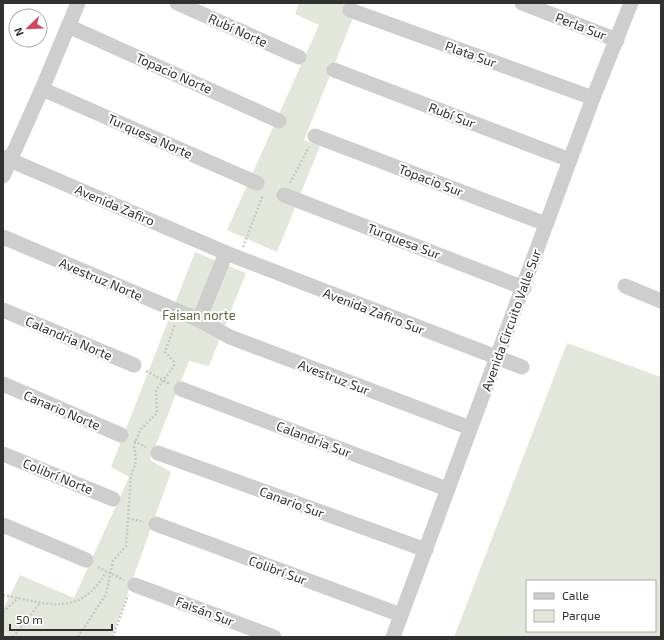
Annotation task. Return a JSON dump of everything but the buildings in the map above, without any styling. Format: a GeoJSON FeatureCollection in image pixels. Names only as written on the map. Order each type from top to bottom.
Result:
{"type":"FeatureCollection","features":[{"type":"Feature","properties":{"kind":"street"},"geometry":{"type":"LineString","coordinates":[[3,176],[6,159],[42,89],[78,3]]}},
{"type":"Feature","properties":{"kind":"street","name":"Rubí Norte"},"geometry":{"type":"LineString","coordinates":[[177,3],[300,57]]}},
{"type":"Feature","properties":{"kind":"street","name":"Perla Sur"},"geometry":{"type":"LineString","coordinates":[[522,3],[617,40]]}},
{"type":"Feature","properties":{"kind":"street","name":"Avenida Circuito Valle Sur"},"geometry":{"type":"LineString","coordinates":[[393,637],[447,489],[524,288],[593,98],[631,3]]}},
{"type":"Feature","properties":{"kind":"street","name":"Plata Sur"},"geometry":{"type":"LineString","coordinates":[[350,10],[593,98]]}},
{"type":"Feature","properties":{"kind":"street","name":"Topacio Norte"},"geometry":{"type":"LineString","coordinates":[[68,26],[279,121]]}},
{"type":"Feature","properties":{"kind":"street","name":"Rubí Sur"},"geometry":{"type":"LineString","coordinates":[[334,70],[570,160]]}},
{"type":"Feature","properties":{"kind":"street","name":"Turquesa Norte"},"geometry":{"type":"LineString","coordinates":[[42,89],[260,189]]}},
{"type":"Feature","properties":{"kind":"street","name":"Topacio Sur"},"geometry":{"type":"LineString","coordinates":[[315,136],[546,224]]}},
{"type":"Feature","properties":{"kind":"street","name":"Avenida Zafiro"},"geometry":{"type":"LineString","coordinates":[[6,159],[233,255]]}},
{"type":"Feature","properties":{"kind":"street","name":"Turquesa Sur"},"geometry":{"type":"LineString","coordinates":[[284,195],[524,288]]}},
{"type":"Feature","properties":{"kind":"street","name":"Avestruz Norte"},"geometry":{"type":"LineString","coordinates":[[3,237],[199,320]]}},
{"type":"Feature","properties":{"kind":"street"},"geometry":{"type":"LineString","coordinates":[[199,320],[233,255]]}},
{"type":"Feature","properties":{"kind":"street","name":"Avenida Zafiro Sur"},"geometry":{"type":"LineString","coordinates":[[233,255],[522,368]]}},
{"type":"Feature","properties":{"kind":"street"},"geometry":{"type":"LineString","coordinates":[[624,286],[661,301]]}},
{"type":"Feature","properties":{"kind":"street","name":"Calandria Norte"},"geometry":{"type":"LineString","coordinates":[[3,310],[134,366]]}},
{"type":"Feature","properties":{"kind":"street","name":"Avestruz Sur"},"geometry":{"type":"LineString","coordinates":[[199,320],[230,338],[470,428]]}},
{"type":"Feature","properties":{"kind":"street","name":"Canario Norte"},"geometry":{"type":"LineString","coordinates":[[3,384],[121,435]]}},
{"type":"Feature","properties":{"kind":"street","name":"Calandria Sur"},"geometry":{"type":"LineString","coordinates":[[181,389],[447,489]]}},
{"type":"Feature","properties":{"kind":"street","name":"Colibrí Norte"},"geometry":{"type":"LineString","coordinates":[[3,454],[113,499]]}},
{"type":"Feature","properties":{"kind":"street","name":"Canario Sur"},"geometry":{"type":"LineString","coordinates":[[158,454],[426,550]]}},
{"type":"Feature","properties":{"kind":"street","name":"Colibrí Sur"},"geometry":{"type":"LineString","coordinates":[[156,524],[401,615]]}},
{"type":"Feature","properties":{"kind":"street"},"geometry":{"type":"LineString","coordinates":[[3,525],[86,560]]}},
{"type":"Feature","properties":{"kind":"street","name":"Faisán Sur"},"geometry":{"type":"LineString","coordinates":[[134,584],[274,637]]}},
{"type":"Feature","properties":{"kind":"path"},"geometry":{"type":"LineString","coordinates":[[284,195],[315,136]]}},
{"type":"Feature","properties":{"kind":"path"},"geometry":{"type":"LineString","coordinates":[[233,255],[260,189]]}},
{"type":"Feature","properties":{"kind":"path"},"geometry":{"type":"LineString","coordinates":[[78,637],[106,594],[113,561],[124,550],[128,541],[131,476],[136,461],[135,441],[140,430],[157,413],[156,390],[174,366],[174,362],[166,354],[166,349],[180,312]]}},
{"type":"Feature","properties":{"kind":"path"},"geometry":{"type":"LineString","coordinates":[[134,366],[181,389]]}},
{"type":"Feature","properties":{"kind":"path"},"geometry":{"type":"LineString","coordinates":[[121,435],[158,454]]}},
{"type":"Feature","properties":{"kind":"path"},"geometry":{"type":"LineString","coordinates":[[86,560],[110,575],[134,584],[113,637]]}},
{"type":"Feature","properties":{"kind":"path"},"geometry":{"type":"LineString","coordinates":[[3,595],[40,603],[62,604],[75,602],[87,596],[98,586],[106,572]]}},
{"type":"Feature","properties":{"kind":"path"},"geometry":{"type":"LineString","coordinates":[[3,612],[18,598]]}},
{"type":"Feature","properties":{"kind":"path"},"geometry":{"type":"LineString","coordinates":[[13,637],[40,603]]}},
{"type":"Feature","properties":{"kind":"green space"},"geometry":{"type":"Polygon","coordinates":[[[299,3],[348,3],[353,18],[304,140],[320,146],[277,252],[227,230],[319,25],[295,14],[299,3]]]}},
{"type":"Feature","properties":{"kind":"green space","name":"Faisan norte"},"geometry":{"type":"Polygon","coordinates":[[[195,252],[246,273],[209,366],[189,361],[150,460],[171,472],[112,637],[3,637],[3,609],[20,575],[74,598],[129,477],[111,467],[195,252]]]}},
{"type":"Feature","properties":{"kind":"green space"},"geometry":{"type":"Polygon","coordinates":[[[567,343],[661,377],[661,637],[454,637],[567,343]]]}}]}
